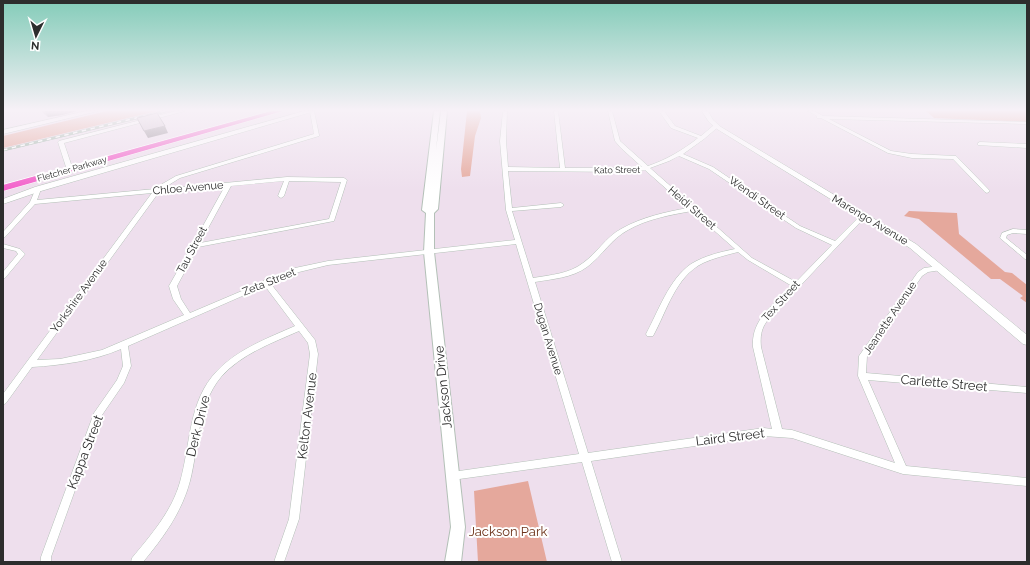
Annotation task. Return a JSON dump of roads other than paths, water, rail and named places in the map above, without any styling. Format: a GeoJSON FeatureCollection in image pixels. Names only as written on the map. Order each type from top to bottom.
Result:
{"type":"FeatureCollection","features":[{"type":"Feature","properties":{"kind":"main road","name":"Fletcher Parkway"},"geometry":{"type":"LineString","coordinates":[[3,188],[173,137]]}},
{"type":"Feature","properties":{"kind":"main road","name":"Fletcher Parkway"},"geometry":{"type":"LineString","coordinates":[[3,183],[181,137]]}},
{"type":"Feature","properties":{"kind":"main road","name":"Jackson Drive"},"geometry":{"type":"LineString","coordinates":[[430,212],[426,210],[434,137]]}},
{"type":"Feature","properties":{"kind":"main road","name":"Jackson Drive"},"geometry":{"type":"LineString","coordinates":[[441,137],[434,209],[430,212],[430,252],[458,528],[453,562]]}},
{"type":"Feature","properties":{"kind":"street"},"geometry":{"type":"LineString","coordinates":[[70,167],[61,142],[79,137]]}},
{"type":"Feature","properties":{"kind":"street"},"geometry":{"type":"LineString","coordinates":[[3,202],[38,189],[219,137]]}},
{"type":"Feature","properties":{"kind":"street","name":"Yorkshire Avenue"},"geometry":{"type":"LineString","coordinates":[[3,401],[155,192],[170,180],[178,177],[309,137]]}},
{"type":"Feature","properties":{"kind":"street","name":"Dugan Avenue"},"geometry":{"type":"LineString","coordinates":[[503,137],[509,210],[617,562]]}},
{"type":"Feature","properties":{"kind":"street"},"geometry":{"type":"LineString","coordinates":[[559,137],[563,170]]}},
{"type":"Feature","properties":{"kind":"street","name":"Heidi Street"},"geometry":{"type":"LineString","coordinates":[[617,137],[618,141],[648,169],[739,250],[763,268],[796,285]]}},
{"type":"Feature","properties":{"kind":"street","name":"Marengo Avenue"},"geometry":{"type":"LineString","coordinates":[[735,137],[912,246],[1027,341]]}},
{"type":"Feature","properties":{"kind":"street"},"geometry":{"type":"LineString","coordinates":[[861,137],[890,152],[912,156],[954,157],[988,191]]}},
{"type":"Feature","properties":{"kind":"street","name":"Kato Street"},"geometry":{"type":"LineString","coordinates":[[506,169],[648,169],[658,166],[679,154],[702,138]]}},
{"type":"Feature","properties":{"kind":"street"},"geometry":{"type":"LineString","coordinates":[[980,144],[1027,146]]}},
{"type":"Feature","properties":{"kind":"street","name":"Wendi Street"},"geometry":{"type":"LineString","coordinates":[[679,154],[711,168],[798,227],[834,244]]}},
{"type":"Feature","properties":{"kind":"street"},"geometry":{"type":"LineString","coordinates":[[281,196],[287,180]]}},
{"type":"Feature","properties":{"kind":"street","name":"Chloe Avenue"},"geometry":{"type":"LineString","coordinates":[[33,202],[229,184],[287,180],[344,180],[332,220],[194,246]]}},
{"type":"Feature","properties":{"kind":"street","name":"Tau Street"},"geometry":{"type":"LineString","coordinates":[[189,316],[177,299],[173,286],[229,184]]}},
{"type":"Feature","properties":{"kind":"street"},"geometry":{"type":"LineString","coordinates":[[3,236],[33,202],[38,189]]}},
{"type":"Feature","properties":{"kind":"street"},"geometry":{"type":"LineString","coordinates":[[509,210],[562,205]]}},
{"type":"Feature","properties":{"kind":"street"},"geometry":{"type":"LineString","coordinates":[[530,281],[566,274],[582,267],[609,240],[625,229],[642,221],[692,208]]}},
{"type":"Feature","properties":{"kind":"street","name":"Tex Street"},"geometry":{"type":"LineString","coordinates":[[778,432],[757,347],[756,337],[758,328],[764,319],[834,244],[863,216]]}},
{"type":"Feature","properties":{"kind":"street"},"geometry":{"type":"LineString","coordinates":[[1027,232],[1010,232],[1003,236],[1004,240],[1027,258]]}},
{"type":"Feature","properties":{"kind":"street","name":"Zeta Street"},"geometry":{"type":"LineString","coordinates":[[30,364],[82,358],[124,345],[266,282],[297,270],[328,263],[518,242]]}},
{"type":"Feature","properties":{"kind":"street"},"geometry":{"type":"LineString","coordinates":[[3,246],[18,250],[22,254],[3,276]]}},
{"type":"Feature","properties":{"kind":"street"},"geometry":{"type":"LineString","coordinates":[[650,334],[678,281],[687,270],[707,259],[739,250]]}},
{"type":"Feature","properties":{"kind":"street","name":"Jeanette Avenue"},"geometry":{"type":"LineString","coordinates":[[903,470],[862,376],[863,356],[920,274],[926,270],[939,268]]}},
{"type":"Feature","properties":{"kind":"street","name":"Kelton Avenue"},"geometry":{"type":"LineString","coordinates":[[266,282],[312,342],[314,354],[294,519],[279,562]]}},
{"type":"Feature","properties":{"kind":"street","name":"Derk Drive"},"geometry":{"type":"LineString","coordinates":[[136,562],[162,530],[175,508],[185,483],[202,402],[213,380],[238,358],[300,327]]}},
{"type":"Feature","properties":{"kind":"street","name":"Kappa Street"},"geometry":{"type":"LineString","coordinates":[[46,562],[46,557],[98,413],[121,381],[127,366],[124,345]]}},
{"type":"Feature","properties":{"kind":"street","name":"Carlette Street"},"geometry":{"type":"LineString","coordinates":[[862,376],[1027,390]]}},
{"type":"Feature","properties":{"kind":"street","name":"Laird Street"},"geometry":{"type":"LineString","coordinates":[[452,476],[764,432],[778,432],[792,434],[903,470],[1027,482]]}},
{"type":"Feature","properties":{"kind":"tram line"},"geometry":{"type":"LineString","coordinates":[[3,151],[60,137]]}},
{"type":"Feature","properties":{"kind":"railway"},"geometry":{"type":"LineString","coordinates":[[3,150],[55,137]]}},
{"type":"Feature","properties":{"kind":"park label","name":"Jackson Park"},"geometry":{"type":"Point","coordinates":[508,531]}}]}
